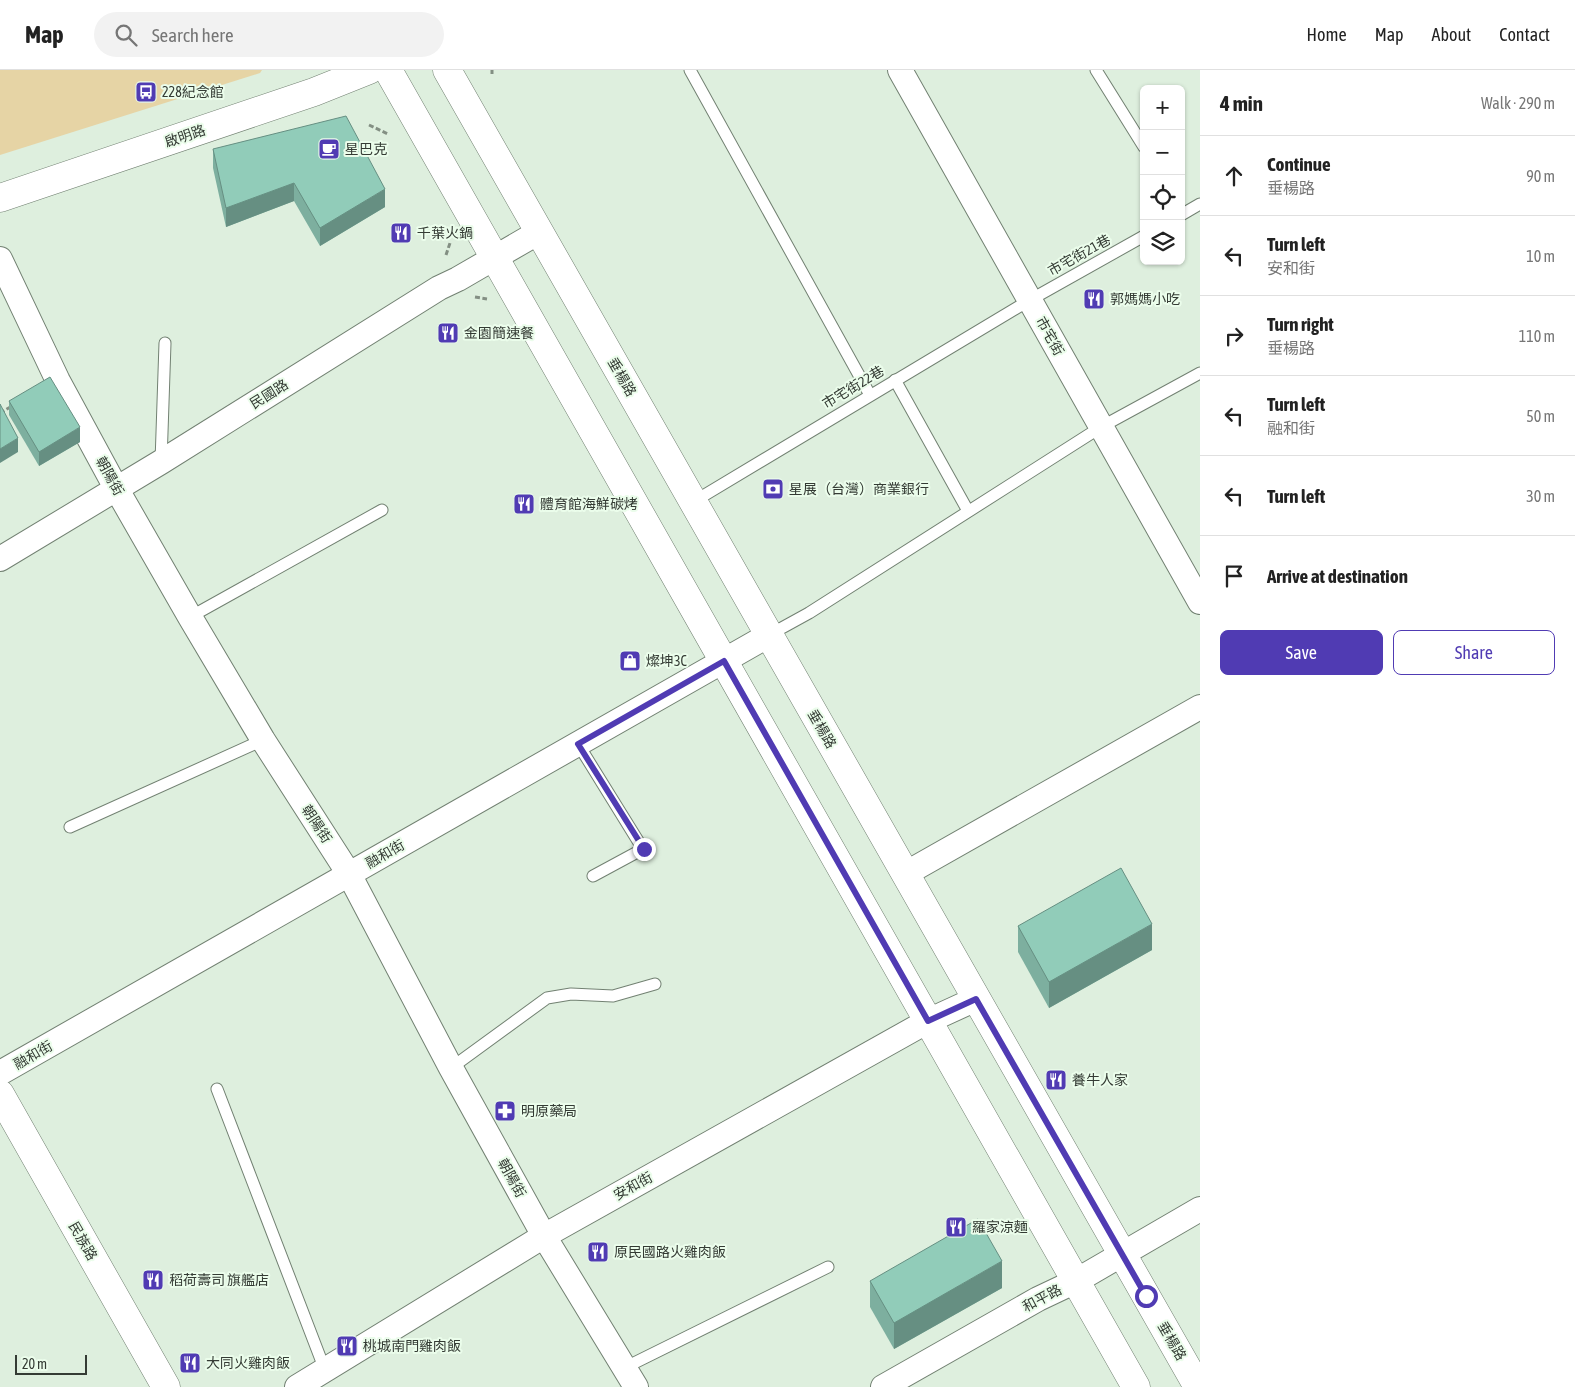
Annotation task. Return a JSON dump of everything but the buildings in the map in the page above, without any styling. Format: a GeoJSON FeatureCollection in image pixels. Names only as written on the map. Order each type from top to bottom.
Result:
{"type":"FeatureCollection","features":[{"type":"Feature","properties":{"kind":"street","name":"啟明路"},"geometry":{"type":"LineString","coordinates":[[0,198],[314,92],[369,70]]}},
{"type":"Feature","properties":{"kind":"street"},"geometry":{"type":"LineString","coordinates":[[388,70],[1136,1387]]}},
{"type":"Feature","properties":{"kind":"street","name":"垂楊路"},"geometry":{"type":"LineString","coordinates":[[447,70],[1198,1387]]}},
{"type":"Feature","properties":{"kind":"street","name":"市宅街"},"geometry":{"type":"LineString","coordinates":[[900,70],[1200,602]]}},
{"type":"Feature","properties":{"kind":"street","name":"民國路"},"geometry":{"type":"LineString","coordinates":[[0,559],[161,462],[439,288],[539,232]]}},
{"type":"Feature","properties":{"kind":"street","name":"朝陽街"},"geometry":{"type":"LineString","coordinates":[[0,259],[58,381],[116,488],[263,740],[349,874],[451,1068],[544,1236],[630,1378]]}},
{"type":"Feature","properties":{"kind":"street","name":"融和街"},"geometry":{"type":"LineString","coordinates":[[0,1073],[769,635]]}},
{"type":"Feature","properties":{"kind":"street"},"geometry":{"type":"LineString","coordinates":[[905,874],[1200,707]]}},
{"type":"Feature","properties":{"kind":"street","name":"安和街"},"geometry":{"type":"LineString","coordinates":[[298,1387],[544,1236],[928,1021],[976,999]]}},
{"type":"Feature","properties":{"kind":"street","name":"民族路"},"geometry":{"type":"LineString","coordinates":[[0,1094],[166,1387]]}},
{"type":"Feature","properties":{"kind":"street","name":"和平路"},"geometry":{"type":"LineString","coordinates":[[883,1387],[1038,1299],[1076,1281],[1200,1209]]}},
{"type":"Feature","properties":{"kind":"lane"},"geometry":{"type":"LineString","coordinates":[[690,70],[870,395]]}},
{"type":"Feature","properties":{"kind":"lane"},"geometry":{"type":"LineString","coordinates":[[1096,70],[1140,141]]}},
{"type":"Feature","properties":{"kind":"lane"},"geometry":{"type":"LineString","coordinates":[[1185,211],[1200,204]]}},
{"type":"Feature","properties":{"kind":"lane","name":"市宅街21巷"},"geometry":{"type":"LineString","coordinates":[[1030,300],[1140,238]]}},
{"type":"Feature","properties":{"kind":"lane","name":"市宅街22巷"},"geometry":{"type":"LineString","coordinates":[[693,502],[1030,300]]}},
{"type":"Feature","properties":{"kind":"lane"},"geometry":{"type":"LineString","coordinates":[[161,462],[164,343]]}},
{"type":"Feature","properties":{"kind":"lane"},"geometry":{"type":"LineString","coordinates":[[769,635],[809,613],[1102,427],[1200,373]]}},
{"type":"Feature","properties":{"kind":"lane"},"geometry":{"type":"LineString","coordinates":[[895,380],[968,511]]}},
{"type":"Feature","properties":{"kind":"lane"},"geometry":{"type":"LineString","coordinates":[[190,617],[382,510]]}},
{"type":"Feature","properties":{"kind":"lane"},"geometry":{"type":"LineString","coordinates":[[70,827],[263,740]]}},
{"type":"Feature","properties":{"kind":"lane"},"geometry":{"type":"LineString","coordinates":[[578,744],[644,849],[593,876]]}},
{"type":"Feature","properties":{"kind":"lane"},"geometry":{"type":"LineString","coordinates":[[451,1068],[547,998],[571,994],[613,996],[656,984]]}},
{"type":"Feature","properties":{"kind":"lane"},"geometry":{"type":"LineString","coordinates":[[217,1089],[325,1370]]}},
{"type":"Feature","properties":{"kind":"lane"},"geometry":{"type":"LineString","coordinates":[[630,1378],[828,1267]]}},
{"type":"Feature","properties":{"kind":"path"},"geometry":{"type":"LineString","coordinates":[[369,125],[388,134]]}},
{"type":"Feature","properties":{"kind":"path"},"geometry":{"type":"LineString","coordinates":[[446,256],[450,243]]}},
{"type":"Feature","properties":{"kind":"path"},"geometry":{"type":"LineString","coordinates":[[0,413],[17,404]]}},
{"type":"Feature","properties":{"kind":"shaded area"},"geometry":{"type":"Polygon","coordinates":[[[0,70],[262,70],[260,73],[0,155],[0,70]]]}},
{"type":"Feature","properties":{"kind":"place","name":"228紀念館"},"geometry":{"type":"Point","coordinates":[146,92]}},
{"type":"Feature","properties":{"kind":"place","name":"星巴克"},"geometry":{"type":"Point","coordinates":[329,149]}},
{"type":"Feature","properties":{"kind":"place","name":"千葉火鍋"},"geometry":{"type":"Point","coordinates":[401,233]}},
{"type":"Feature","properties":{"kind":"place","name":"郭媽媽小吃"},"geometry":{"type":"Point","coordinates":[1094,299]}},
{"type":"Feature","properties":{"kind":"place","name":"金園簡速餐"},"geometry":{"type":"Point","coordinates":[448,333]}},
{"type":"Feature","properties":{"kind":"place","name":"星展（台灣）商業銀行"},"geometry":{"type":"Point","coordinates":[773,489]}},
{"type":"Feature","properties":{"kind":"place","name":"體育館海鮮碳烤"},"geometry":{"type":"Point","coordinates":[524,504]}},
{"type":"Feature","properties":{"kind":"place","name":"燦坤3C"},"geometry":{"type":"Point","coordinates":[630,661]}},
{"type":"Feature","properties":{"kind":"place","name":"養牛人家"},"geometry":{"type":"Point","coordinates":[1056,1080]}},
{"type":"Feature","properties":{"kind":"place","name":"明原藥局"},"geometry":{"type":"Point","coordinates":[505,1111]}},
{"type":"Feature","properties":{"kind":"place","name":"羅家涼麵"},"geometry":{"type":"Point","coordinates":[956,1227]}},
{"type":"Feature","properties":{"kind":"place","name":"原民國路火雞肉飯"},"geometry":{"type":"Point","coordinates":[598,1252]}},
{"type":"Feature","properties":{"kind":"place","name":"稻荷壽司 旗艦店"},"geometry":{"type":"Point","coordinates":[153,1280]}},
{"type":"Feature","properties":{"kind":"place","name":"桃城南門雞肉飯"},"geometry":{"type":"Point","coordinates":[347,1346]}},
{"type":"Feature","properties":{"kind":"place","name":"大同火雞肉飯"},"geometry":{"type":"Point","coordinates":[190,1363]}},
{"type":"Feature","properties":{"kind":"route"},"geometry":{"type":"LineString","coordinates":[[644,849],[578,744],[724,661],[928,1021],[976,999],[1146,1296]]}}]}
